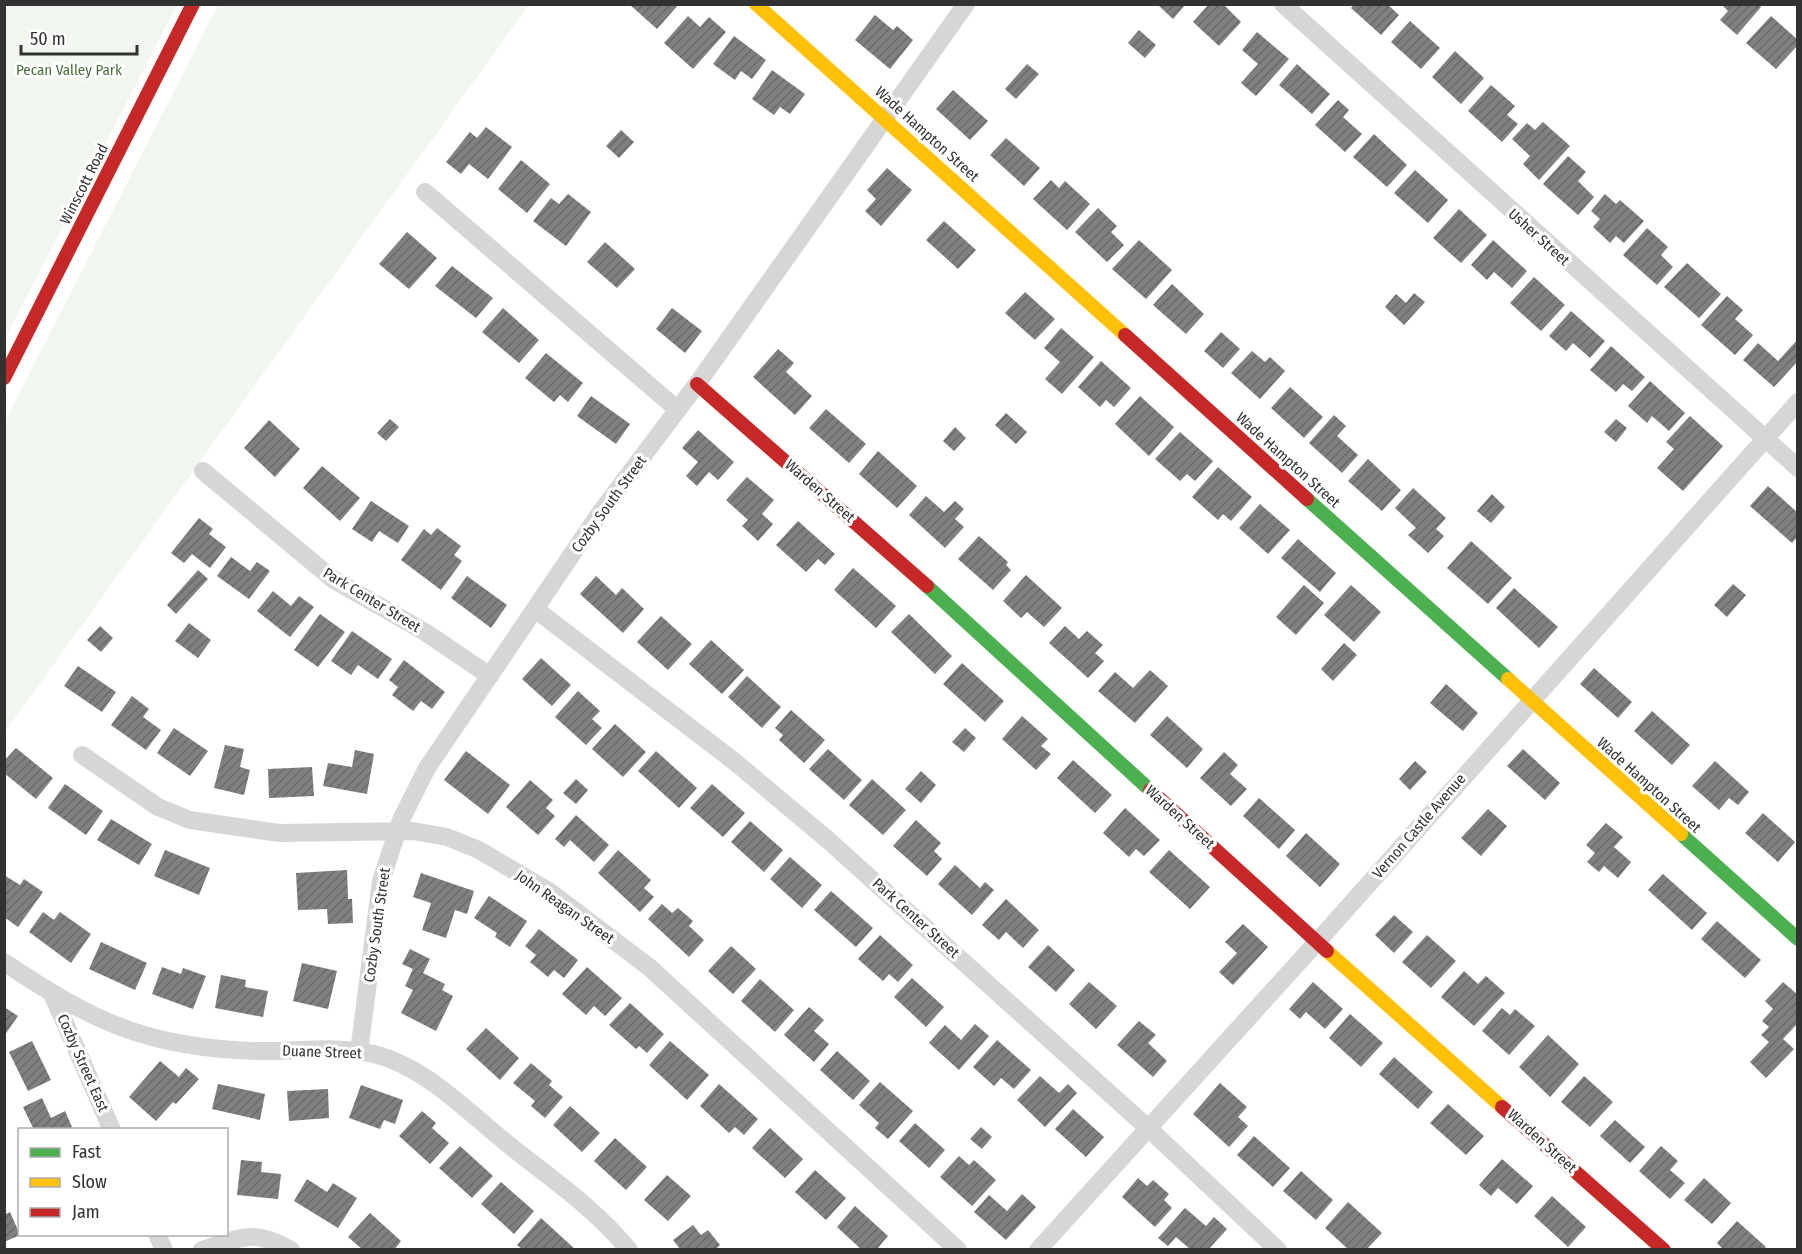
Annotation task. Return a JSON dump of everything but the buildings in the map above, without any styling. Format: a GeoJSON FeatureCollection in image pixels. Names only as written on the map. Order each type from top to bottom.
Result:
{"type":"FeatureCollection","features":[{"type":"Feature","properties":{"kind":"street","name":"Winscott Road"},"geometry":{"type":"LineString","coordinates":[[4,378],[194,4]]}},
{"type":"Feature","properties":{"kind":"street","name":"Wade Hampton Street"},"geometry":{"type":"LineString","coordinates":[[756,4],[1797,939]]}},
{"type":"Feature","properties":{"kind":"street","name":"Cozby South Street"},"geometry":{"type":"LineString","coordinates":[[359,1052],[381,881],[397,831],[427,768],[600,513],[697,384],[966,4]]}},
{"type":"Feature","properties":{"kind":"street","name":"Usher Street"},"geometry":{"type":"LineString","coordinates":[[1283,4],[1797,468]]}},
{"type":"Feature","properties":{"kind":"street"},"geometry":{"type":"LineString","coordinates":[[425,192],[678,410]]}},
{"type":"Feature","properties":{"kind":"street","name":"Warden Street"},"geometry":{"type":"LineString","coordinates":[[697,384],[894,556],[1317,942],[1664,1250]]}},
{"type":"Feature","properties":{"kind":"street","name":"Vernon Castle Avenue"},"geometry":{"type":"LineString","coordinates":[[1038,1250],[1317,942],[1529,700],[1797,402]]}},
{"type":"Feature","properties":{"kind":"street","name":"Park Center Street"},"geometry":{"type":"LineString","coordinates":[[203,471],[334,580],[425,632],[490,676]]}},
{"type":"Feature","properties":{"kind":"street","name":"Park Center Street"},"geometry":{"type":"LineString","coordinates":[[535,609],[735,762],[828,840],[1148,1128],[1278,1250]]}},
{"type":"Feature","properties":{"kind":"street","name":"John Reagan Street"},"geometry":{"type":"LineString","coordinates":[[82,755],[158,807],[190,820],[279,833],[413,831],[447,837],[479,850],[550,892],[649,967],[958,1250]]}},
{"type":"Feature","properties":{"kind":"street","name":"Duane Street"},"geometry":{"type":"LineString","coordinates":[[4,962],[54,996],[121,1029],[164,1041],[216,1050],[359,1052],[375,1054],[406,1068],[435,1086],[588,1208],[628,1250]]}},
{"type":"Feature","properties":{"kind":"street","name":"Cozby Street East"},"geometry":{"type":"LineString","coordinates":[[54,996],[111,1128]]}},
{"type":"Feature","properties":{"kind":"street"},"geometry":{"type":"LineString","coordinates":[[202,1250],[249,1235],[277,1242],[291,1250]]}},
{"type":"Feature","properties":{"kind":"green space","name":"Pecan Valley Park"},"geometry":{"type":"Polygon","coordinates":[[[4,5],[177,5],[5,339],[4,5]]]}},
{"type":"Feature","properties":{"kind":"green space"},"geometry":{"type":"Polygon","coordinates":[[[218,5],[529,5],[5,732],[5,421],[218,5]]]}},
{"type":"Feature","properties":{"kind":"traffic: fast"},"geometry":{"type":"LineString","coordinates":[[1307,499],[1508,679]]}},
{"type":"Feature","properties":{"kind":"traffic: fast"},"geometry":{"type":"LineString","coordinates":[[927,586],[1150,790]]}},
{"type":"Feature","properties":{"kind":"traffic: fast"},"geometry":{"type":"LineString","coordinates":[[1681,834],[1798,939]]}},
{"type":"Feature","properties":{"kind":"traffic: slow"},"geometry":{"type":"LineString","coordinates":[[756,4],[1125,335]]}},
{"type":"Feature","properties":{"kind":"traffic: slow"},"geometry":{"type":"LineString","coordinates":[[1508,679],[1681,834]]}},
{"type":"Feature","properties":{"kind":"traffic: slow"},"geometry":{"type":"LineString","coordinates":[[1327,951],[1502,1107]]}},
{"type":"Feature","properties":{"kind":"traffic: jam"},"geometry":{"type":"LineString","coordinates":[[4,378],[193,4]]}},
{"type":"Feature","properties":{"kind":"traffic: jam"},"geometry":{"type":"LineString","coordinates":[[1125,335],[1307,499]]}},
{"type":"Feature","properties":{"kind":"traffic: jam"},"geometry":{"type":"LineString","coordinates":[[697,384],[927,586]]}},
{"type":"Feature","properties":{"kind":"traffic: jam"},"geometry":{"type":"LineString","coordinates":[[1150,790],[1327,951]]}},
{"type":"Feature","properties":{"kind":"traffic: jam"},"geometry":{"type":"LineString","coordinates":[[1502,1107],[1664,1250]]}}]}
